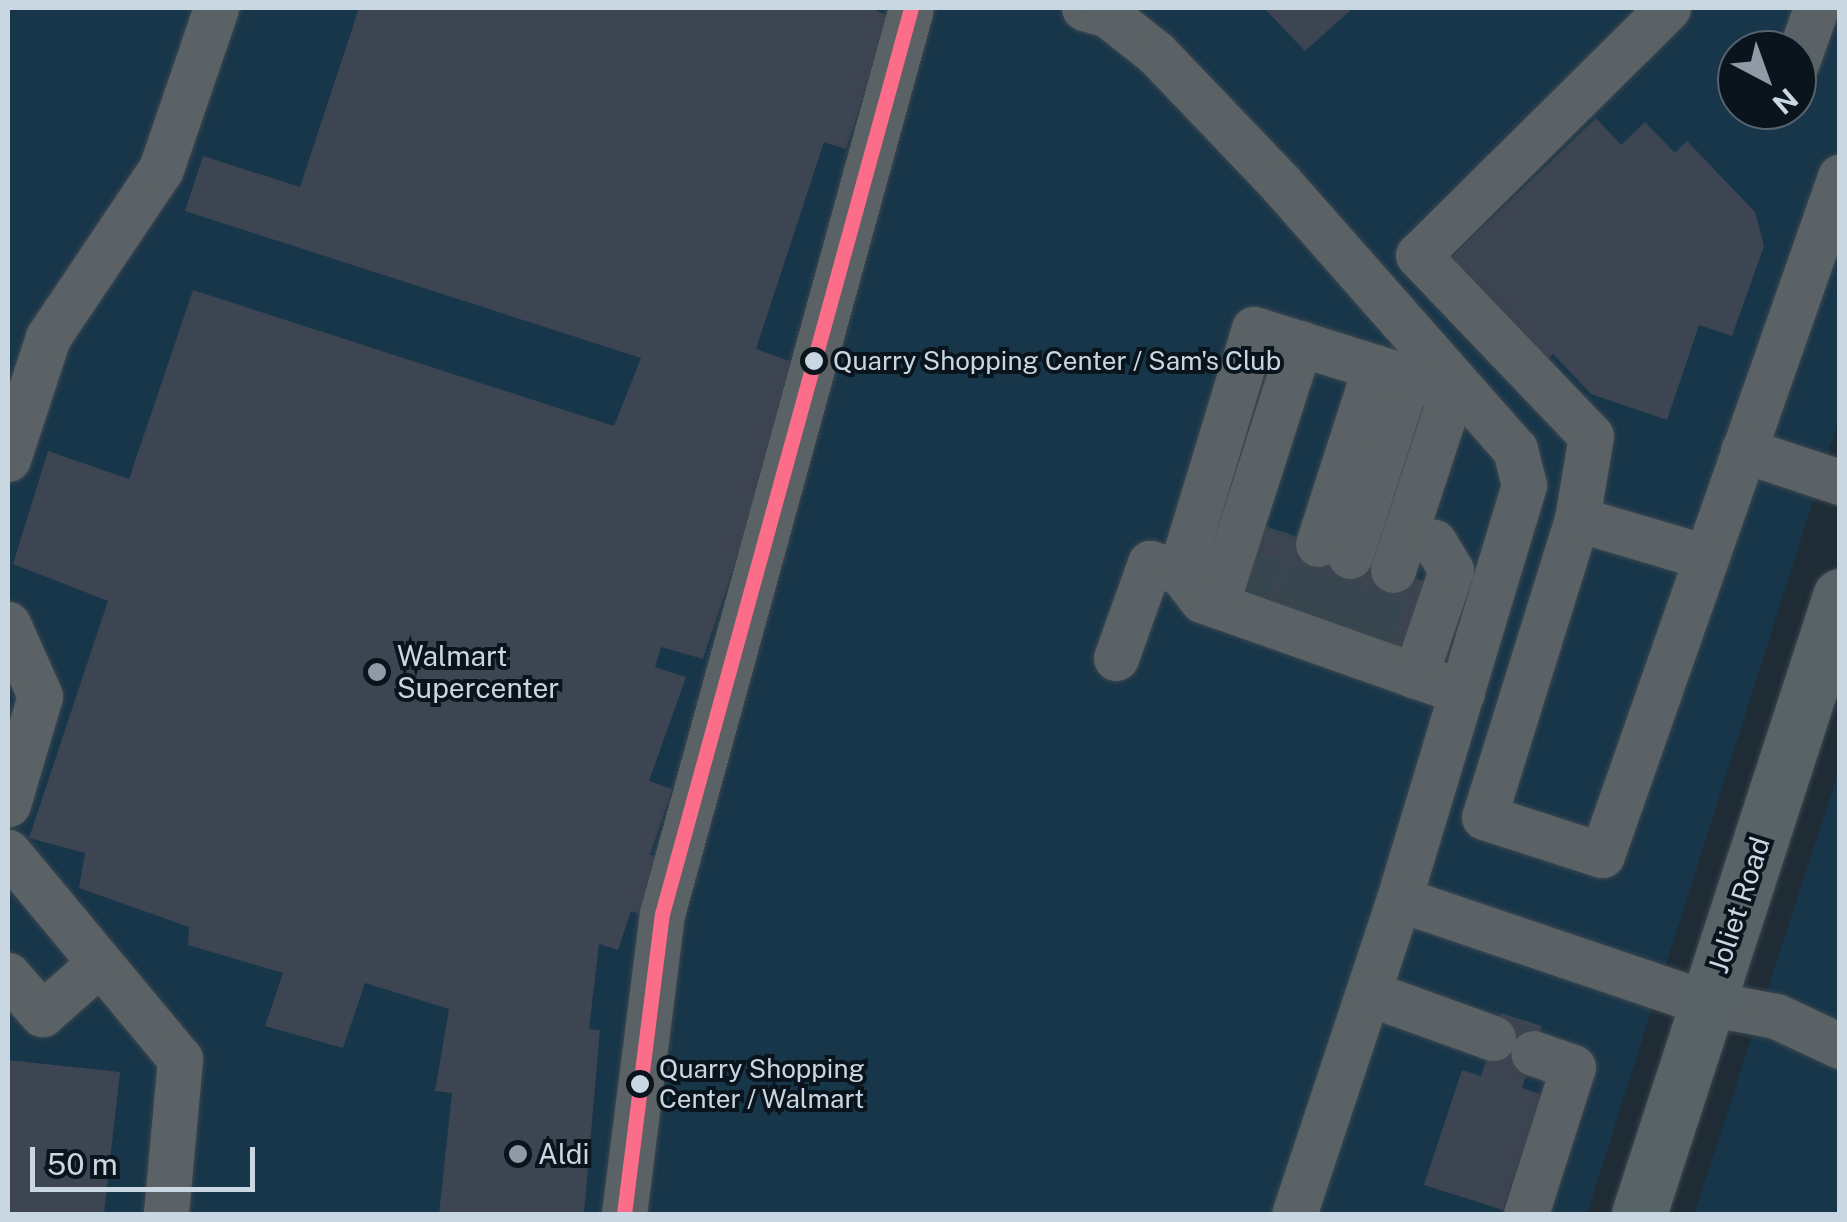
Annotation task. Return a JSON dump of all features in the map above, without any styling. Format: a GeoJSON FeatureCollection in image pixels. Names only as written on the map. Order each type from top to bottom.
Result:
{"type":"FeatureCollection","features":[{"type":"Feature","properties":{"kind":"main road","name":"Joliet Road"},"geometry":{"type":"LineString","coordinates":[[1639,1214],[1840,596]]}},
{"type":"Feature","properties":{"kind":"street"},"geometry":{"type":"LineString","coordinates":[[8,460],[48,337],[161,168],[216,8]]}},
{"type":"Feature","properties":{"kind":"street"},"geometry":{"type":"LineString","coordinates":[[624,1214],[662,914],[911,8]]}},
{"type":"Feature","properties":{"kind":"street"},"geometry":{"type":"LineString","coordinates":[[1084,8],[1108,15],[1156,52],[1516,449],[1524,485],[1302,1213]]}},
{"type":"Feature","properties":{"kind":"street"},"geometry":{"type":"LineString","coordinates":[[1668,8],[1418,255],[1591,436],[1576,519],[1484,816],[1602,854],[1840,176]]}},
{"type":"Feature","properties":{"kind":"street"},"geometry":{"type":"LineString","coordinates":[[1384,300],[1426,264]]}},
{"type":"Feature","properties":{"kind":"street"},"geometry":{"type":"LineString","coordinates":[[1180,572],[1254,329],[1466,398]]}},
{"type":"Feature","properties":{"kind":"street"},"geometry":{"type":"LineString","coordinates":[[1270,528],[1313,347]]}},
{"type":"Feature","properties":{"kind":"street"},"geometry":{"type":"LineString","coordinates":[[1236,605],[1313,347]]}},
{"type":"Feature","properties":{"kind":"street"},"geometry":{"type":"LineString","coordinates":[[1334,550],[1392,372]]}},
{"type":"Feature","properties":{"kind":"street"},"geometry":{"type":"LineString","coordinates":[[1353,644],[1451,570],[1416,564],[1466,398]]}},
{"type":"Feature","properties":{"kind":"street"},"geometry":{"type":"LineString","coordinates":[[1744,450],[1840,482]]}},
{"type":"Feature","properties":{"kind":"street"},"geometry":{"type":"LineString","coordinates":[[1576,519],[1706,557]]}},
{"type":"Feature","properties":{"kind":"street"},"geometry":{"type":"LineString","coordinates":[[1116,658],[1150,564],[1180,572],[1202,600],[1236,605],[1353,644],[1462,692]]}},
{"type":"Feature","properties":{"kind":"street"},"geometry":{"type":"LineString","coordinates":[[8,624],[40,696],[8,804]]}},
{"type":"Feature","properties":{"kind":"street"},"geometry":{"type":"LineString","coordinates":[[8,852],[180,1059],[166,1214]]}},
{"type":"Feature","properties":{"kind":"street"},"geometry":{"type":"LineString","coordinates":[[1399,899],[1707,1004],[1776,1016],[1840,1046]]}},
{"type":"Feature","properties":{"kind":"street"},"geometry":{"type":"LineString","coordinates":[[8,975],[42,1014],[100,963]]}},
{"type":"Feature","properties":{"kind":"street"},"geometry":{"type":"LineString","coordinates":[[1368,993],[1573,1067],[1526,1214]]}},
{"type":"Feature","properties":{"kind":"shaded area"},"geometry":{"type":"Polygon","coordinates":[[[8,8],[1839,8],[1839,419],[1587,1214],[8,1214],[8,8]]]}},
{"type":"Feature","properties":{"kind":"shaded area"},"geometry":{"type":"Polygon","coordinates":[[[1839,770],[1839,1214],[1694,1214],[1839,770]]]}},
{"type":"Feature","properties":{"kind":"building","name":"Walmart Supercenter"},"geometry":{"type":"Polygon","coordinates":[[[359,8],[870,8],[889,16],[846,149],[824,142],[756,349],[801,365],[703,659],[661,647],[655,667],[686,677],[649,781],[672,789],[650,855],[659,858],[640,914],[631,911],[618,950],[599,944],[589,1029],[600,1030],[584,1214],[439,1214],[452,1093],[435,1091],[449,1009],[365,983],[343,1048],[265,1026],[283,973],[188,945],[189,927],[79,888],[85,853],[29,838],[108,601],[13,564],[48,451],[129,479],[193,290],[614,426],[641,358],[185,211],[203,156],[300,187],[359,8]]]}},
{"type":"Feature","properties":{"kind":"building"},"geometry":{"type":"Polygon","coordinates":[[[1264,8],[1353,8],[1305,51],[1264,8]]]}},
{"type":"Feature","properties":{"kind":"building"},"geometry":{"type":"Polygon","coordinates":[[[1596,118],[1621,145],[1645,122],[1675,153],[1687,141],[1755,212],[1764,246],[1732,336],[1699,325],[1667,420],[1591,394],[1553,354],[1545,362],[1448,260],[1596,118]]]}},
{"type":"Feature","properties":{"kind":"building"},"geometry":{"type":"Polygon","coordinates":[[[1255,523],[1434,585],[1411,651],[1232,589],[1255,523]]]}},
{"type":"Feature","properties":{"kind":"building"},"geometry":{"type":"Polygon","coordinates":[[[1501,1013],[1542,1026],[1522,1088],[1541,1094],[1503,1210],[1424,1185],[1462,1070],[1481,1076],[1501,1013]]]}},
{"type":"Feature","properties":{"kind":"building"},"geometry":{"type":"Polygon","coordinates":[[[8,1060],[120,1072],[104,1214],[8,1214],[8,1060]]]}},
{"type":"Feature","properties":{"kind":"tunnel"},"geometry":{"type":"LineString","coordinates":[[1249,595],[1271,528]]}},
{"type":"Feature","properties":{"kind":"tunnel"},"geometry":{"type":"LineString","coordinates":[[1296,612],[1318,544]]}},
{"type":"Feature","properties":{"kind":"tunnel"},"geometry":{"type":"LineString","coordinates":[[1329,623],[1350,556]]}},
{"type":"Feature","properties":{"kind":"tunnel"},"geometry":{"type":"LineString","coordinates":[[1371,637],[1393,570]]}},
{"type":"Feature","properties":{"kind":"transit line"},"geometry":{"type":"LineString","coordinates":[[624,1214],[662,914],[911,8]]}},
{"type":"Feature","properties":{"kind":"place","name":"Quarry Shopping Center / Sam's Club"},"geometry":{"type":"Point","coordinates":[814,361]}},
{"type":"Feature","properties":{"kind":"place","name":"Walmart Supercenter"},"geometry":{"type":"Point","coordinates":[377,672]}},
{"type":"Feature","properties":{"kind":"place","name":"Quarry Shopping Center / Walmart"},"geometry":{"type":"Point","coordinates":[640,1084]}},
{"type":"Feature","properties":{"kind":"place","name":"Aldi"},"geometry":{"type":"Point","coordinates":[518,1154]}}]}
